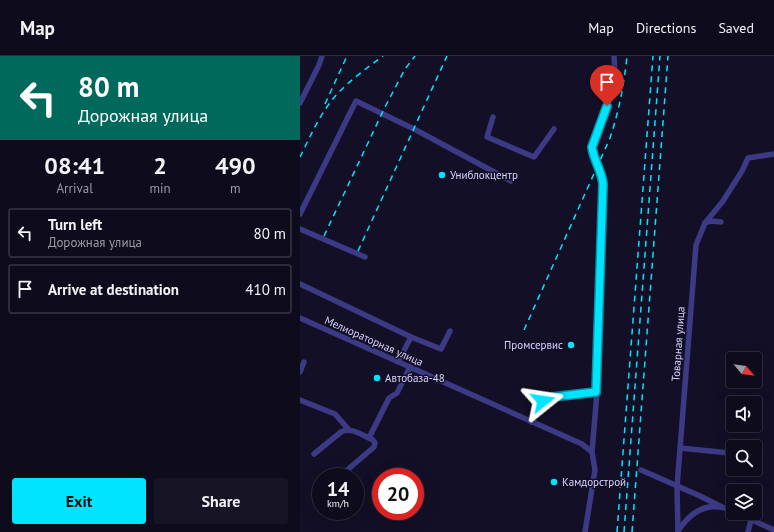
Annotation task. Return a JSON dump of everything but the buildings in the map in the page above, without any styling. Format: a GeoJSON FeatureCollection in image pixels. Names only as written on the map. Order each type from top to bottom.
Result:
{"type":"FeatureCollection","features":[{"type":"Feature","properties":{"kind":"street"},"geometry":{"type":"LineString","coordinates":[[300,103],[322,56]]}},
{"type":"Feature","properties":{"kind":"street"},"geometry":{"type":"LineString","coordinates":[[585,532],[595,470],[592,452],[596,392],[603,184],[601,171],[592,147],[611,95],[614,80],[614,56]]}},
{"type":"Feature","properties":{"kind":"street"},"geometry":{"type":"LineString","coordinates":[[300,214],[356,101],[414,129],[511,181]]}},
{"type":"Feature","properties":{"kind":"street"},"geometry":{"type":"LineString","coordinates":[[493,117],[487,137],[534,157],[554,129]]}},
{"type":"Feature","properties":{"kind":"street","name":"Товарная улица"},"geometry":{"type":"LineString","coordinates":[[678,532],[677,487],[696,245],[705,223],[723,201],[742,171],[748,158],[774,154]]}},
{"type":"Feature","properties":{"kind":"street"},"geometry":{"type":"LineString","coordinates":[[705,223],[711,221],[721,222]]}},
{"type":"Feature","properties":{"kind":"street"},"geometry":{"type":"LineString","coordinates":[[300,229],[365,258]]}},
{"type":"Feature","properties":{"kind":"street"},"geometry":{"type":"LineString","coordinates":[[300,284],[441,350],[450,332]]}},
{"type":"Feature","properties":{"kind":"street","name":"Мелиораторная улица"},"geometry":{"type":"LineString","coordinates":[[300,318],[582,444],[592,452]]}},
{"type":"Feature","properties":{"kind":"street"},"geometry":{"type":"LineString","coordinates":[[398,362],[411,337]]}},
{"type":"Feature","properties":{"kind":"street"},"geometry":{"type":"LineString","coordinates":[[300,372],[304,362]]}},
{"type":"Feature","properties":{"kind":"street"},"geometry":{"type":"LineString","coordinates":[[369,438],[389,398],[397,393],[410,368]]}},
{"type":"Feature","properties":{"kind":"street"},"geometry":{"type":"LineString","coordinates":[[531,422],[541,404],[548,398],[596,392]]}},
{"type":"Feature","properties":{"kind":"street"},"geometry":{"type":"LineString","coordinates":[[300,400],[335,414],[349,430],[373,440],[375,443],[374,447],[350,468]]}},
{"type":"Feature","properties":{"kind":"street"},"geometry":{"type":"LineString","coordinates":[[314,454],[341,432],[349,430]]}},
{"type":"Feature","properties":{"kind":"street"},"geometry":{"type":"LineString","coordinates":[[680,448],[726,453]]}},
{"type":"Feature","properties":{"kind":"street"},"geometry":{"type":"LineString","coordinates":[[641,470],[726,508]]}},
{"type":"Feature","properties":{"kind":"street"},"geometry":{"type":"LineString","coordinates":[[678,532],[684,522],[704,503],[700,496]]}},
{"type":"Feature","properties":{"kind":"street"},"geometry":{"type":"LineString","coordinates":[[698,510],[711,507],[722,507]]}},
{"type":"Feature","properties":{"kind":"street"},"geometry":{"type":"LineString","coordinates":[[748,532],[751,520],[774,530]]}},
{"type":"Feature","properties":{"kind":"railway"},"geometry":{"type":"LineString","coordinates":[[325,104],[347,56]]}},
{"type":"Feature","properties":{"kind":"railway"},"geometry":{"type":"LineString","coordinates":[[300,157],[317,122],[334,98],[366,68],[383,56]]}},
{"type":"Feature","properties":{"kind":"railway"},"geometry":{"type":"LineString","coordinates":[[324,236],[384,109],[405,69],[415,56]]}},
{"type":"Feature","properties":{"kind":"railway"},"geometry":{"type":"LineString","coordinates":[[358,251],[447,56]]}},
{"type":"Feature","properties":{"kind":"railway"},"geometry":{"type":"LineString","coordinates":[[524,330],[610,138],[621,98],[627,56]]}},
{"type":"Feature","properties":{"kind":"railway"},"geometry":{"type":"LineString","coordinates":[[617,532],[653,56]]}},
{"type":"Feature","properties":{"kind":"railway"},"geometry":{"type":"LineString","coordinates":[[624,532],[660,56]]}},
{"type":"Feature","properties":{"kind":"railway"},"geometry":{"type":"LineString","coordinates":[[632,532],[668,56]]}},
{"type":"Feature","properties":{"kind":"place","name":"Униблокцентр"},"geometry":{"type":"Point","coordinates":[442,175]}},
{"type":"Feature","properties":{"kind":"place","name":"Промсервис"},"geometry":{"type":"Point","coordinates":[571,345]}},
{"type":"Feature","properties":{"kind":"place","name":"Автобаза-48"},"geometry":{"type":"Point","coordinates":[377,378]}},
{"type":"Feature","properties":{"kind":"place","name":"Камдорстрой"},"geometry":{"type":"Point","coordinates":[554,482]}},
{"type":"Feature","properties":{"kind":"route"},"geometry":{"type":"LineString","coordinates":[[543,401],[552,397],[596,392],[603,184],[601,171],[592,147],[607,106]]}}]}
